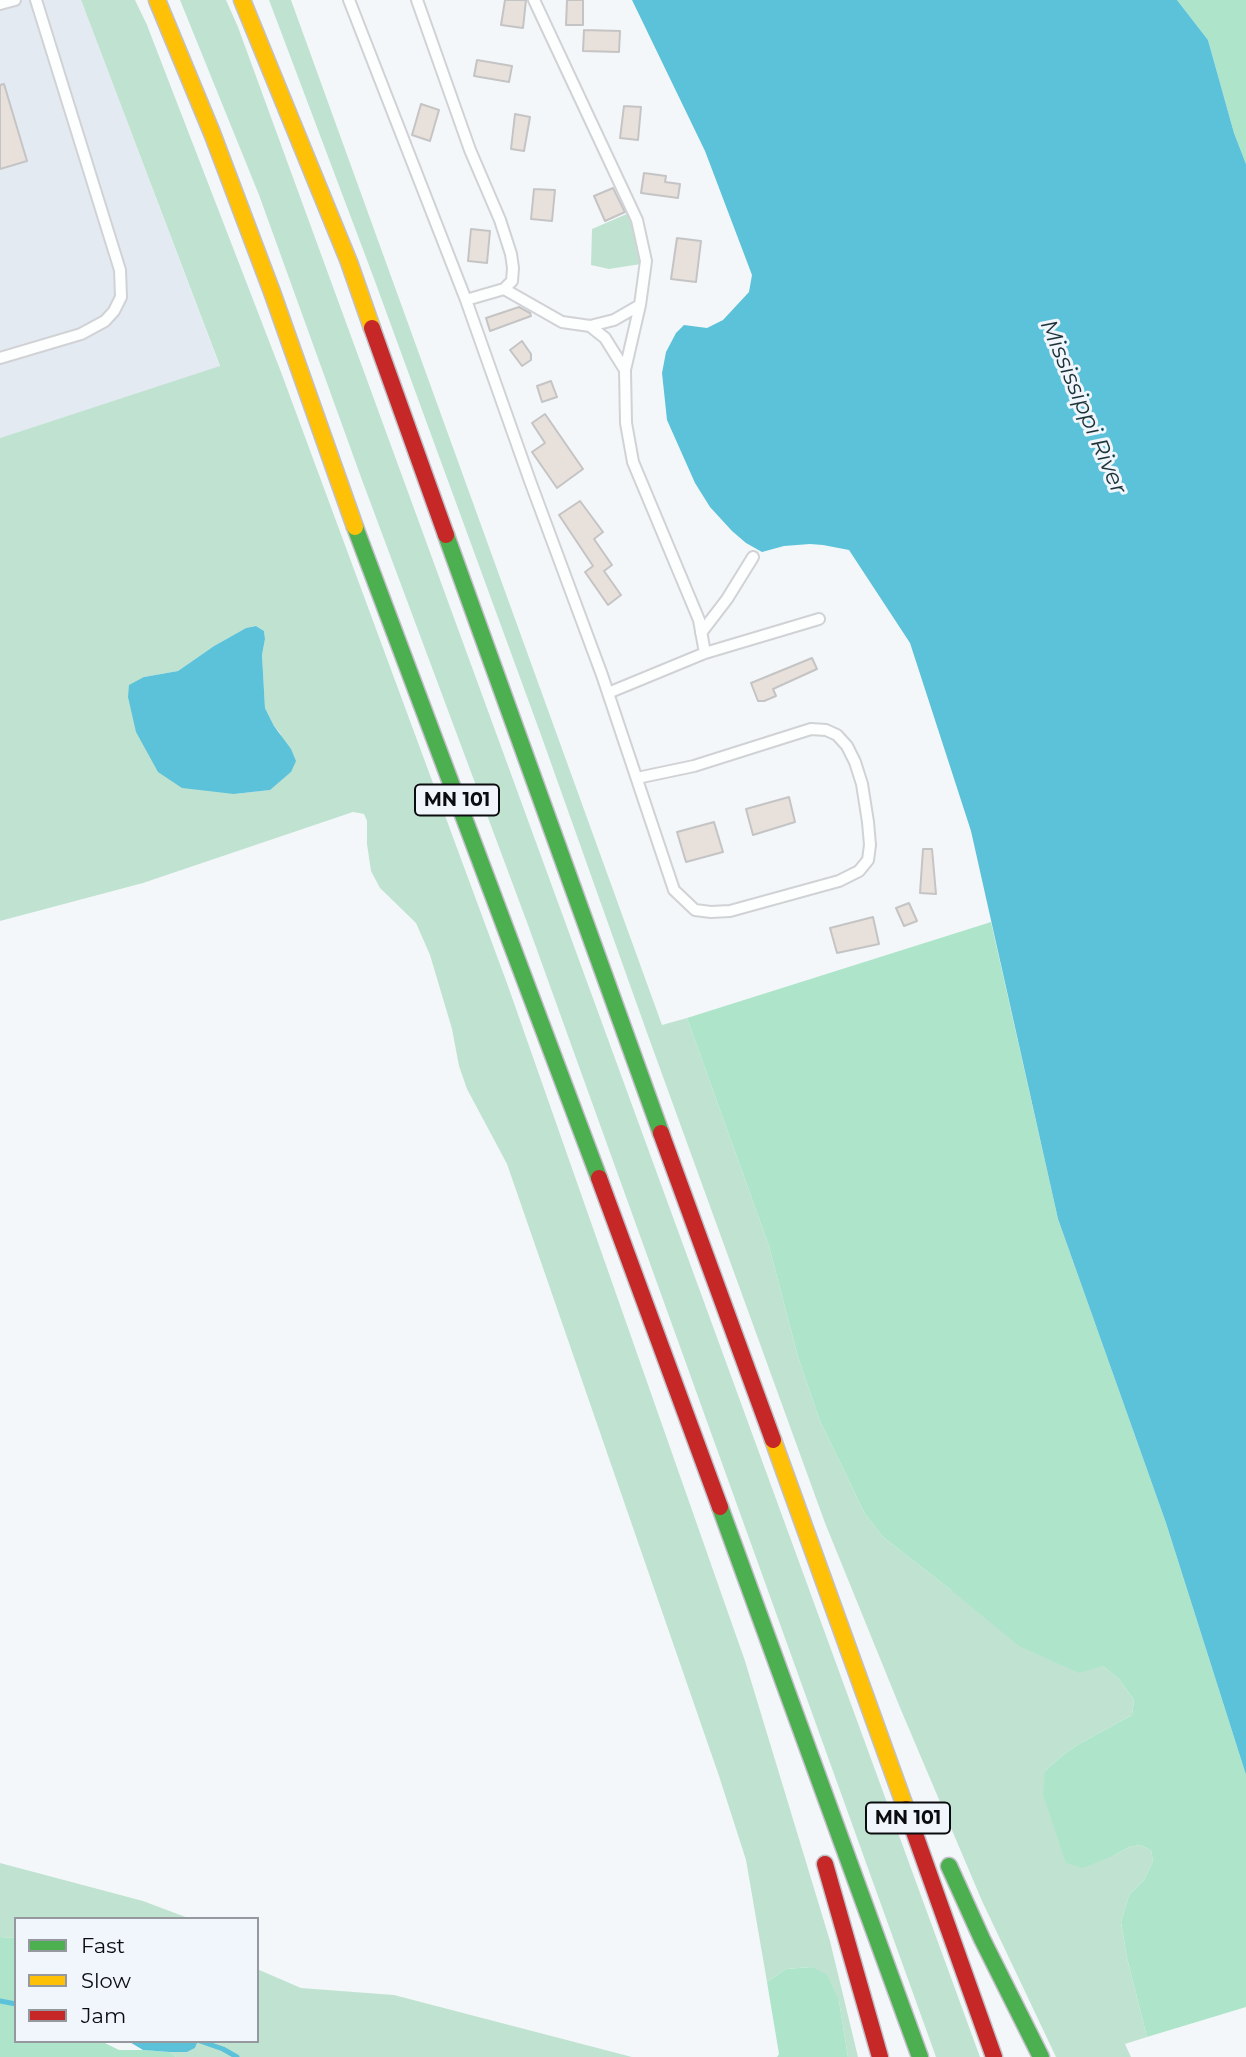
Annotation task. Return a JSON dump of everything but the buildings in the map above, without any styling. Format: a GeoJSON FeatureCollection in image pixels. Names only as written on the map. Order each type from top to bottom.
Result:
{"type":"FeatureCollection","features":[{"type":"Feature","properties":{"kind":"highway","name":"MN 101"},"geometry":{"type":"LineString","coordinates":[[158,0],[272,292],[349,510],[547,1034],[920,2057]]}},
{"type":"Feature","properties":{"kind":"highway","name":"MN 101"},"geometry":{"type":"LineString","coordinates":[[243,0],[349,262],[994,2057]]}},
{"type":"Feature","properties":{"kind":"highway"},"geometry":{"type":"LineString","coordinates":[[824,1579],[913,1782]]}},
{"type":"Feature","properties":{"kind":"highway"},"geometry":{"type":"LineString","coordinates":[[754,1601],[795,1760]]}},
{"type":"Feature","properties":{"kind":"highway"},"geometry":{"type":"LineString","coordinates":[[940,1846],[982,1940],[1041,2057]]}},
{"type":"Feature","properties":{"kind":"highway"},"geometry":{"type":"LineString","coordinates":[[821,1851],[880,2057]]}},
{"type":"Feature","properties":{"kind":"lane"},"geometry":{"type":"LineString","coordinates":[[0,4],[15,0]]}},
{"type":"Feature","properties":{"kind":"lane"},"geometry":{"type":"LineString","coordinates":[[0,358],[82,334],[105,321],[121,297],[120,270],[36,0]]}},
{"type":"Feature","properties":{"kind":"lane"},"geometry":{"type":"LineString","coordinates":[[349,0],[466,300],[608,692],[674,890],[695,910],[730,911],[839,881],[859,871],[869,860],[868,822],[862,783],[847,746],[837,735],[826,730],[811,729],[694,766],[637,778]]}},
{"type":"Feature","properties":{"kind":"lane"},"geometry":{"type":"LineString","coordinates":[[417,0],[444,80],[511,254],[512,281],[504,289],[466,300]]}},
{"type":"Feature","properties":{"kind":"lane"},"geometry":{"type":"LineString","coordinates":[[534,0],[637,220],[646,261],[640,305],[625,370],[626,423],[633,462],[699,620],[705,653]]}},
{"type":"Feature","properties":{"kind":"lane"},"geometry":{"type":"LineString","coordinates":[[504,289],[562,322],[590,326],[614,320],[640,305]]}},
{"type":"Feature","properties":{"kind":"lane"},"geometry":{"type":"LineString","coordinates":[[590,326],[605,338],[625,370]]}},
{"type":"Feature","properties":{"kind":"lane"},"geometry":{"type":"LineString","coordinates":[[701,633],[727,599],[753,557]]}},
{"type":"Feature","properties":{"kind":"lane"},"geometry":{"type":"LineString","coordinates":[[608,692],[705,653],[819,619]]}},
{"type":"Feature","properties":{"kind":"shaded area"},"geometry":{"type":"Polygon","coordinates":[[[0,0],[81,0],[220,367],[0,438],[0,0]]]}},
{"type":"Feature","properties":{"kind":"green space"},"geometry":{"type":"Polygon","coordinates":[[[81,0],[135,0],[281,372],[508,986],[745,1661],[830,1941],[858,2057],[848,2057],[839,2001],[812,1967],[786,1969],[767,1982],[746,1860],[719,1776],[507,1164],[467,1089],[430,955],[416,923],[380,888],[371,871],[367,821],[364,814],[353,812],[143,883],[0,921],[0,438],[220,366],[81,0]],[[256,626],[246,628],[178,671],[144,677],[234,794],[269,790],[291,772],[280,733],[265,708],[262,655],[264,631],[256,626]]]}},
{"type":"Feature","properties":{"kind":"green space"},"geometry":{"type":"Polygon","coordinates":[[[180,0],[226,0],[238,27],[980,2057],[936,2057],[528,925],[259,195],[180,0]]]}},
{"type":"Feature","properties":{"kind":"green space"},"geometry":{"type":"Polygon","coordinates":[[[269,0],[291,0],[662,1025],[687,1018],[769,1246],[798,1357],[820,1421],[865,1514],[883,1537],[951,1590],[1103,1666],[1119,1679],[1134,1700],[1132,1715],[1079,1744],[1045,1771],[1113,1856],[1129,1847],[1140,1845],[1151,1850],[1153,1861],[1144,1880],[1129,1895],[1121,1922],[1147,2037],[1125,2044],[1131,2057],[1056,2057],[982,1901],[901,1710],[825,1523],[541,735],[269,0]]]}},
{"type":"Feature","properties":{"kind":"green space"},"geometry":{"type":"Polygon","coordinates":[[[1177,0],[1246,0],[1246,164],[1234,133],[1208,40],[1177,0]]]}},
{"type":"Feature","properties":{"kind":"green space"},"geometry":{"type":"Polygon","coordinates":[[[629,213],[641,264],[609,269],[591,265],[592,229],[629,213]]]}},
{"type":"Feature","properties":{"kind":"green space"},"geometry":{"type":"Polygon","coordinates":[[[991,922],[1058,1219],[1166,1523],[1246,1775],[1246,2007],[1147,2037],[1121,1922],[1129,1895],[1144,1880],[1153,1861],[1151,1850],[1140,1845],[1129,1847],[1083,1868],[1066,1863],[1043,1795],[1045,1771],[1079,1744],[1132,1715],[1134,1700],[1119,1679],[1103,1666],[1079,1673],[1019,1646],[883,1537],[865,1514],[820,1421],[798,1357],[769,1246],[687,1018],[991,922]]]}},
{"type":"Feature","properties":{"kind":"green space"},"geometry":{"type":"Polygon","coordinates":[[[0,1863],[143,1901],[186,1917],[14,1917],[14,1938],[0,1937],[0,1863]]]}},
{"type":"Feature","properties":{"kind":"green space"},"geometry":{"type":"Polygon","coordinates":[[[0,1937],[14,1938],[14,2043],[105,2043],[119,2050],[170,2052],[176,2057],[0,2057],[0,1937]]]}},
{"type":"Feature","properties":{"kind":"green space"},"geometry":{"type":"Polygon","coordinates":[[[812,1967],[827,1975],[839,2001],[848,2057],[777,2057],[779,2054],[767,1982],[786,1969],[812,1967]]]}},
{"type":"Feature","properties":{"kind":"green space"},"geometry":{"type":"Polygon","coordinates":[[[259,1970],[301,1988],[394,1995],[632,2057],[176,2057],[170,2052],[187,2052],[195,2048],[197,2043],[259,2043],[259,1970]]]}},
{"type":"Feature","properties":{"kind":"water","name":"Mississippi River"},"geometry":{"type":"Polygon","coordinates":[[[632,0],[1177,0],[1208,40],[1234,133],[1246,164],[1246,1775],[1166,1523],[1058,1219],[971,831],[910,643],[849,550],[810,544],[784,546],[762,552],[732,531],[710,507],[695,483],[667,420],[662,373],[666,352],[676,333],[684,325],[707,328],[723,320],[749,292],[752,275],[705,151],[632,0]]]}},
{"type":"Feature","properties":{"kind":"water"},"geometry":{"type":"Polygon","coordinates":[[[256,626],[264,631],[265,639],[262,655],[265,708],[296,761],[291,772],[270,790],[234,794],[182,788],[158,772],[136,732],[128,697],[129,685],[144,677],[178,671],[214,646],[246,628],[256,626]]]}},
{"type":"Feature","properties":{"kind":"water"},"geometry":{"type":"Polygon","coordinates":[[[131,2043],[197,2043],[195,2048],[187,2052],[143,2050],[131,2043]]]}},
{"type":"Feature","properties":{"kind":"waterway"},"geometry":{"type":"LineString","coordinates":[[0,2001],[14,2004]]}},
{"type":"Feature","properties":{"kind":"waterway"},"geometry":{"type":"LineString","coordinates":[[206,2043],[237,2057]]}},
{"type":"Feature","properties":{"kind":"traffic: fast"},"geometry":{"type":"LineString","coordinates":[[355,527],[599,1178]]}},
{"type":"Feature","properties":{"kind":"traffic: fast"},"geometry":{"type":"LineString","coordinates":[[446,535],[661,1133]]}},
{"type":"Feature","properties":{"kind":"traffic: fast"},"geometry":{"type":"LineString","coordinates":[[720,1507],[920,2057]]}},
{"type":"Feature","properties":{"kind":"traffic: fast"},"geometry":{"type":"LineString","coordinates":[[949,1866],[1041,2057]]}},
{"type":"Feature","properties":{"kind":"traffic: slow"},"geometry":{"type":"LineString","coordinates":[[157,0],[212,133],[272,292],[355,527]]}},
{"type":"Feature","properties":{"kind":"traffic: slow"},"geometry":{"type":"LineString","coordinates":[[242,0],[349,262],[372,328]]}},
{"type":"Feature","properties":{"kind":"traffic: slow"},"geometry":{"type":"LineString","coordinates":[[773,1440],[906,1809]]}},
{"type":"Feature","properties":{"kind":"traffic: jam"},"geometry":{"type":"LineString","coordinates":[[372,328],[446,535]]}},
{"type":"Feature","properties":{"kind":"traffic: jam"},"geometry":{"type":"LineString","coordinates":[[661,1133],[773,1440]]}},
{"type":"Feature","properties":{"kind":"traffic: jam"},"geometry":{"type":"LineString","coordinates":[[599,1178],[720,1507]]}},
{"type":"Feature","properties":{"kind":"traffic: jam"},"geometry":{"type":"LineString","coordinates":[[906,1809],[994,2057]]}},
{"type":"Feature","properties":{"kind":"traffic: jam"},"geometry":{"type":"LineString","coordinates":[[825,1864],[880,2057]]}}]}
